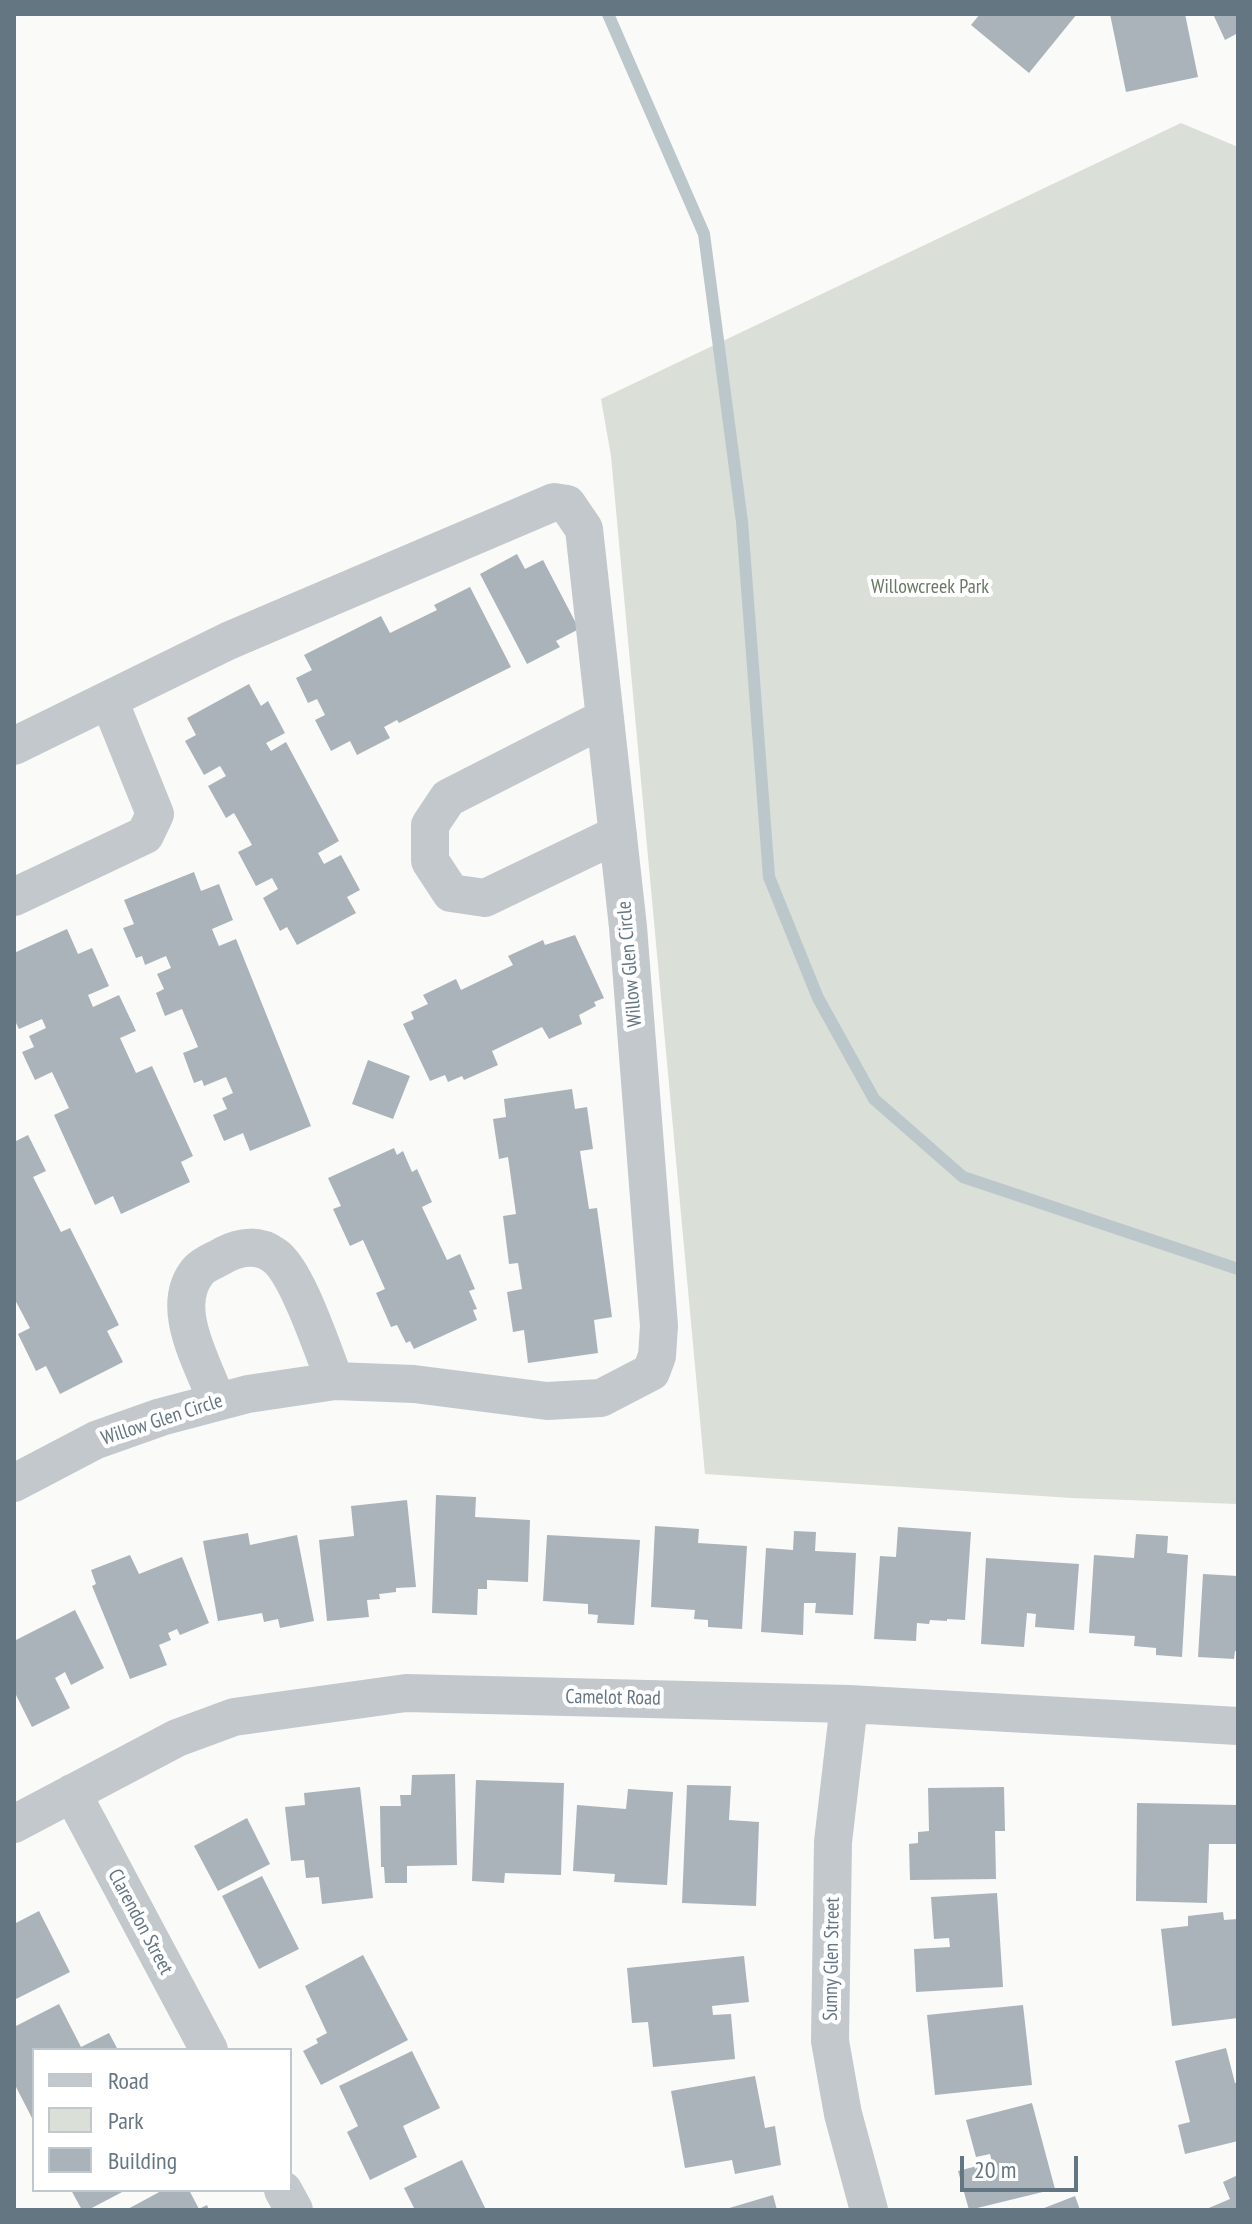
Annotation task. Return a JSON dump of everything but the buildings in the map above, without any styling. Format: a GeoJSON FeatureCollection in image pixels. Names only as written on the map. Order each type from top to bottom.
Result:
{"type":"FeatureCollection","features":[{"type":"Feature","properties":{"kind":"street","name":"Willow Glen Circle"},"geometry":{"type":"LineString","coordinates":[[14,746],[228,641],[554,502],[567,504],[584,529],[628,927],[659,1326],[657,1356],[651,1372],[601,1398],[547,1401],[414,1384],[335,1381],[248,1394],[161,1417],[96,1440],[14,1483]]}},
{"type":"Feature","properties":{"kind":"street"},"geometry":{"type":"LineString","coordinates":[[14,897],[145,835],[155,814],[109,700]]}},
{"type":"Feature","properties":{"kind":"street"},"geometry":{"type":"LineString","coordinates":[[605,718],[448,798],[430,825],[430,861],[451,893],[485,898],[618,834]]}},
{"type":"Feature","properties":{"kind":"street"},"geometry":{"type":"LineString","coordinates":[[217,1402],[184,1315],[186,1291],[200,1268],[237,1248],[259,1247],[277,1257],[291,1274],[335,1381]]}},
{"type":"Feature","properties":{"kind":"street","name":"Camelot Road"},"geometry":{"type":"LineString","coordinates":[[14,1824],[177,1738],[234,1717],[406,1693],[849,1704],[1238,1726]]}},
{"type":"Feature","properties":{"kind":"street","name":"Sunny Glen Street"},"geometry":{"type":"LineString","coordinates":[[849,1704],[833,1842],[830,2041],[843,2114],[869,2210]]}},
{"type":"Feature","properties":{"kind":"street","name":"Clarendon Street"},"geometry":{"type":"LineString","coordinates":[[72,1793],[208,2048]]}},
{"type":"Feature","properties":{"kind":"street"},"geometry":{"type":"LineString","coordinates":[[284,2192],[294,2210]]}},
{"type":"Feature","properties":{"kind":"green space","name":"Willowcreek Park"},"geometry":{"type":"Polygon","coordinates":[[[1181,123],[1238,147],[1238,1504],[1072,1498],[705,1474],[611,456],[601,399],[1181,123]]]}},
{"type":"Feature","properties":{"kind":"waterway"},"geometry":{"type":"LineString","coordinates":[[608,14],[704,234],[742,522],[769,877],[818,998],[874,1099],[963,1177],[1238,1269]]}}]}
